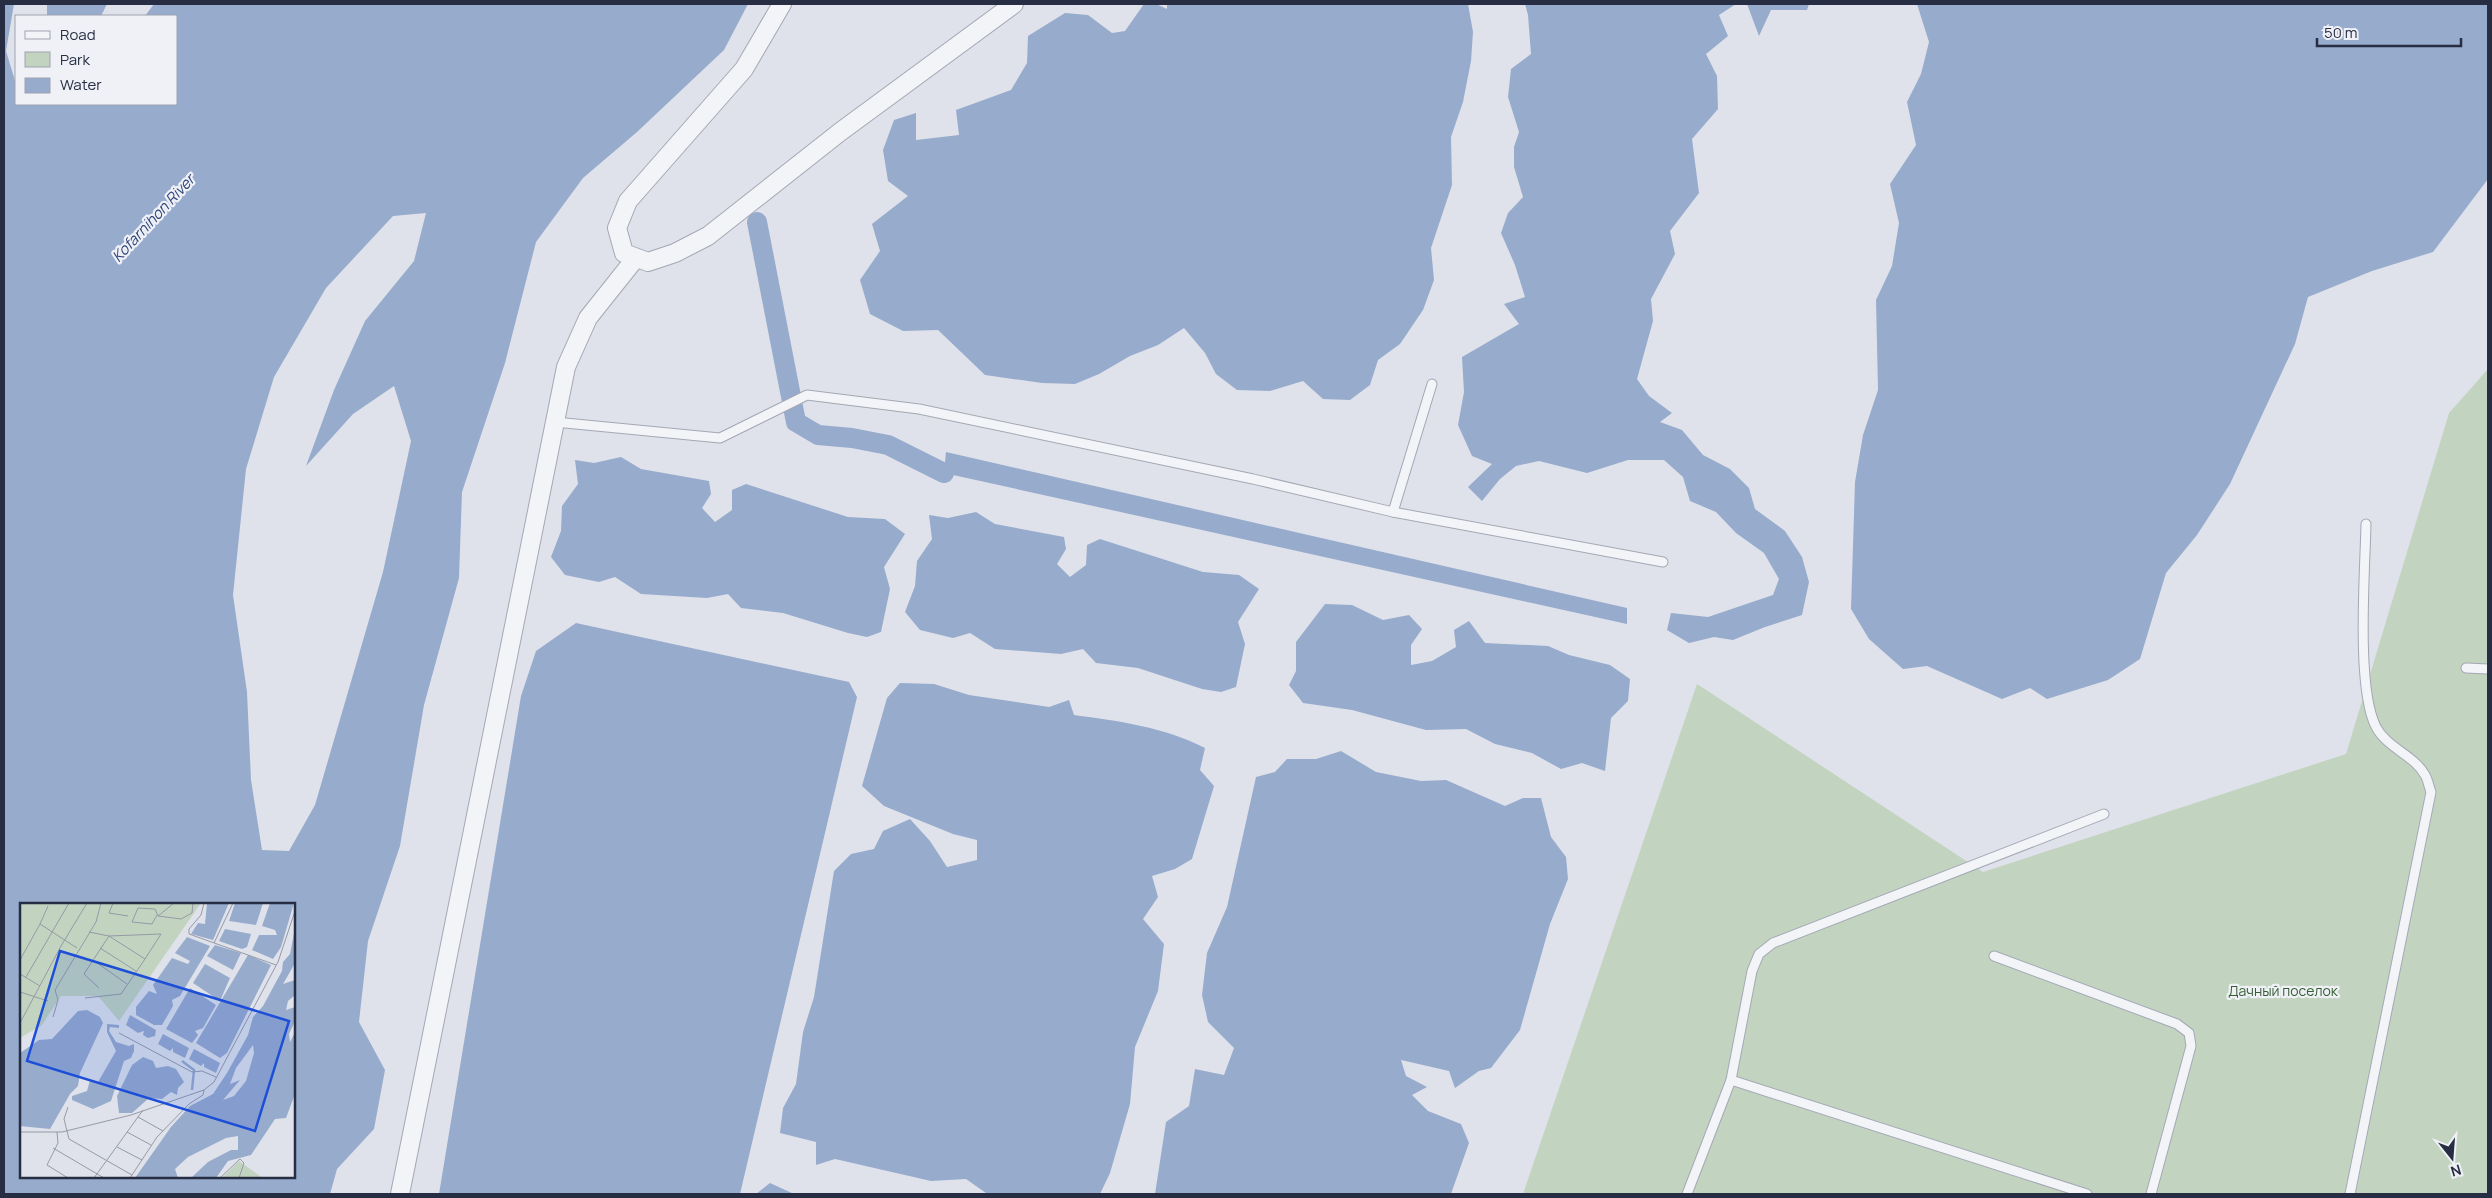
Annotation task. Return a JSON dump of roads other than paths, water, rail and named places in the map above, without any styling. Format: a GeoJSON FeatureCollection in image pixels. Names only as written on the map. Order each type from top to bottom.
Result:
{"type":"FeatureCollection","features":[{"type":"Feature","properties":{"kind":"street"},"geometry":{"type":"LineString","coordinates":[[782,4],[744,69],[628,201],[617,228],[624,254],[648,262],[675,253],[708,236],[840,132],[1014,4]]}},
{"type":"Feature","properties":{"kind":"street"},"geometry":{"type":"LineString","coordinates":[[400,1194],[566,367],[588,318],[635,259]]}},
{"type":"Feature","properties":{"kind":"lane"},"geometry":{"type":"LineString","coordinates":[[1393,512],[1432,384]]}},
{"type":"Feature","properties":{"kind":"lane"},"geometry":{"type":"LineString","coordinates":[[555,422],[720,438],[807,395],[919,410],[1253,479],[1393,512],[1663,562]]}},
{"type":"Feature","properties":{"kind":"lane"},"geometry":{"type":"LineString","coordinates":[[2350,1194],[2431,792],[2425,774],[2393,747],[2378,730],[2367,702],[2364,643],[2366,524]]}},
{"type":"Feature","properties":{"kind":"lane"},"geometry":{"type":"LineString","coordinates":[[2466,668],[2488,669]]}},
{"type":"Feature","properties":{"kind":"lane"},"geometry":{"type":"LineString","coordinates":[[1687,1194],[1731,1080],[1752,970],[1759,954],[1773,942],[2104,814]]}},
{"type":"Feature","properties":{"kind":"lane"},"geometry":{"type":"LineString","coordinates":[[1994,956],[2177,1024],[2189,1034],[2191,1046],[2151,1194]]}},
{"type":"Feature","properties":{"kind":"lane"},"geometry":{"type":"LineString","coordinates":[[1731,1080],[2087,1194]]}},
{"type":"Feature","properties":{"kind":"water","name":"Kofarnihon River"},"geometry":{"type":"Polygon","coordinates":[[[4,4],[14,4],[6,51],[15,81],[15,105],[178,105],[178,15],[146,15],[154,4],[748,4],[724,50],[637,132],[583,178],[536,242],[505,363],[462,492],[459,578],[424,705],[400,846],[368,941],[359,1022],[385,1070],[374,1129],[337,1169],[330,1194],[5,1194],[4,4]],[[426,213],[393,216],[326,288],[274,377],[246,469],[233,595],[247,692],[251,780],[262,850],[289,851],[315,805],[383,572],[411,441],[394,386],[353,414],[306,466],[334,390],[365,321],[414,261],[426,213]]]}},
{"type":"Feature","properties":{"kind":"water"},"geometry":{"type":"Polygon","coordinates":[[[47,4],[107,4],[102,15],[47,15],[47,4]]]}},
{"type":"Feature","properties":{"kind":"water"},"geometry":{"type":"Polygon","coordinates":[[[1144,4],[1156,4],[1167,9],[1167,4],[1468,4],[1473,32],[1471,61],[1463,102],[1451,137],[1452,185],[1431,248],[1434,280],[1423,310],[1400,344],[1378,360],[1370,385],[1350,400],[1323,399],[1303,381],[1270,391],[1237,390],[1216,374],[1205,353],[1184,328],[1158,345],[1130,356],[1099,374],[1075,384],[1042,383],[985,375],[938,330],[903,331],[870,314],[860,280],[880,251],[872,224],[908,196],[888,181],[883,150],[894,120],[916,113],[916,140],[959,135],[956,110],[1011,90],[1027,63],[1028,36],[1065,13],[1088,15],[1112,33],[1125,31],[1144,4]]]}},
{"type":"Feature","properties":{"kind":"water"},"geometry":{"type":"Polygon","coordinates":[[[1525,4],[1736,4],[1719,15],[1728,36],[1706,54],[1717,76],[1718,109],[1692,139],[1699,193],[1670,231],[1675,254],[1651,299],[1653,321],[1637,379],[1649,396],[1672,413],[1660,422],[1682,430],[1703,455],[1730,469],[1749,488],[1755,509],[1785,531],[1802,557],[1809,582],[1802,615],[1733,640],[1714,637],[1689,643],[1667,630],[1671,613],[1708,617],[1773,595],[1779,579],[1764,553],[1736,533],[1716,512],[1690,501],[1683,477],[1664,460],[1628,460],[1587,473],[1539,461],[1516,466],[1500,479],[1482,501],[1468,487],[1492,464],[1472,456],[1458,425],[1464,392],[1462,357],[1519,324],[1504,304],[1525,297],[1515,265],[1501,233],[1508,213],[1523,197],[1514,167],[1514,147],[1519,132],[1508,97],[1511,69],[1531,54],[1528,15],[1525,4]]]}},
{"type":"Feature","properties":{"kind":"water"},"geometry":{"type":"Polygon","coordinates":[[[1747,4],[1809,4],[1807,10],[1771,10],[1759,36],[1747,4]]]}},
{"type":"Feature","properties":{"kind":"water"},"geometry":{"type":"Polygon","coordinates":[[[1917,4],[2488,4],[2488,179],[2433,252],[2372,271],[2308,297],[2295,344],[2230,484],[2197,535],[2166,573],[2140,659],[2108,680],[2047,699],[2030,688],[2002,699],[1927,666],[1903,669],[1869,639],[1851,609],[1855,482],[1863,435],[1878,390],[1876,300],[1892,266],[1899,223],[1890,184],[1916,145],[1907,102],[1921,74],[1929,42],[1917,4]]]}},
{"type":"Feature","properties":{"kind":"water"},"geometry":{"type":"Polygon","coordinates":[[[946,452],[1627,608],[1627,624],[944,473],[946,452]]]}},
{"type":"Feature","properties":{"kind":"water"},"geometry":{"type":"Polygon","coordinates":[[[621,457],[641,469],[709,481],[711,494],[702,508],[715,522],[732,510],[732,490],[746,484],[848,517],[885,519],[905,534],[884,567],[890,589],[881,632],[867,637],[783,613],[741,608],[728,594],[707,598],[641,594],[615,577],[599,582],[565,575],[551,557],[561,531],[562,506],[578,484],[575,460],[594,463],[621,457]]]}},
{"type":"Feature","properties":{"kind":"water"},"geometry":{"type":"Polygon","coordinates":[[[976,512],[995,524],[1064,537],[1066,549],[1057,564],[1070,577],[1086,565],[1087,545],[1100,539],[1203,572],[1239,575],[1259,589],[1238,622],[1245,644],[1236,687],[1221,692],[1202,689],[1138,668],[1096,663],[1083,649],[1061,654],[995,649],[970,633],[953,638],[920,630],[905,612],[915,586],[917,561],[932,539],[929,515],[948,518],[976,512]]]}},
{"type":"Feature","properties":{"kind":"water"},"geometry":{"type":"Polygon","coordinates":[[[1325,604],[1352,605],[1383,620],[1409,615],[1422,629],[1411,645],[1411,665],[1432,661],[1456,647],[1454,630],[1469,621],[1485,643],[1548,646],[1569,655],[1610,665],[1630,679],[1628,701],[1611,718],[1605,771],[1582,763],[1561,769],[1532,753],[1495,744],[1466,729],[1426,730],[1352,710],[1303,703],[1289,685],[1296,671],[1296,642],[1325,604]]]}},
{"type":"Feature","properties":{"kind":"water"},"geometry":{"type":"Polygon","coordinates":[[[576,623],[849,682],[857,697],[740,1194],[439,1194],[521,696],[536,651],[576,623]]]}},
{"type":"Feature","properties":{"kind":"water"},"geometry":{"type":"Polygon","coordinates":[[[900,683],[934,684],[969,695],[1049,707],[1069,700],[1074,715],[1157,730],[1205,748],[1200,770],[1214,786],[1192,859],[1175,869],[1152,876],[1158,897],[1143,919],[1164,944],[1158,991],[1135,1047],[1130,1104],[1110,1173],[1100,1194],[986,1193],[966,1179],[931,1181],[835,1159],[816,1165],[816,1142],[780,1133],[783,1108],[796,1084],[803,1032],[814,997],[834,871],[851,854],[874,849],[883,831],[910,819],[930,841],[947,867],[977,860],[977,840],[953,834],[884,806],[862,786],[887,698],[900,683]]]}},
{"type":"Feature","properties":{"kind":"water"},"geometry":{"type":"Polygon","coordinates":[[[1341,751],[1376,772],[1421,781],[1446,780],[1505,806],[1523,798],[1541,798],[1551,837],[1566,857],[1568,879],[1550,924],[1520,1030],[1491,1068],[1479,1071],[1455,1088],[1449,1071],[1401,1060],[1406,1076],[1427,1087],[1412,1095],[1428,1111],[1461,1124],[1469,1143],[1451,1194],[1155,1194],[1166,1122],[1189,1106],[1195,1069],[1224,1075],[1234,1048],[1208,1022],[1202,995],[1207,953],[1227,907],[1256,777],[1275,772],[1287,759],[1316,759],[1341,751]]]}},
{"type":"Feature","properties":{"kind":"water"},"geometry":{"type":"Polygon","coordinates":[[[770,1183],[794,1194],[756,1194],[770,1183]]]}},
{"type":"Feature","properties":{"kind":"waterway"},"geometry":{"type":"LineString","coordinates":[[757,222],[796,422],[818,435],[852,438],[888,445],[944,473]]}},
{"type":"Feature","properties":{"kind":"park label","name":"Дачный поселок"},"geometry":{"type":"Point","coordinates":[2283,990]}}]}
